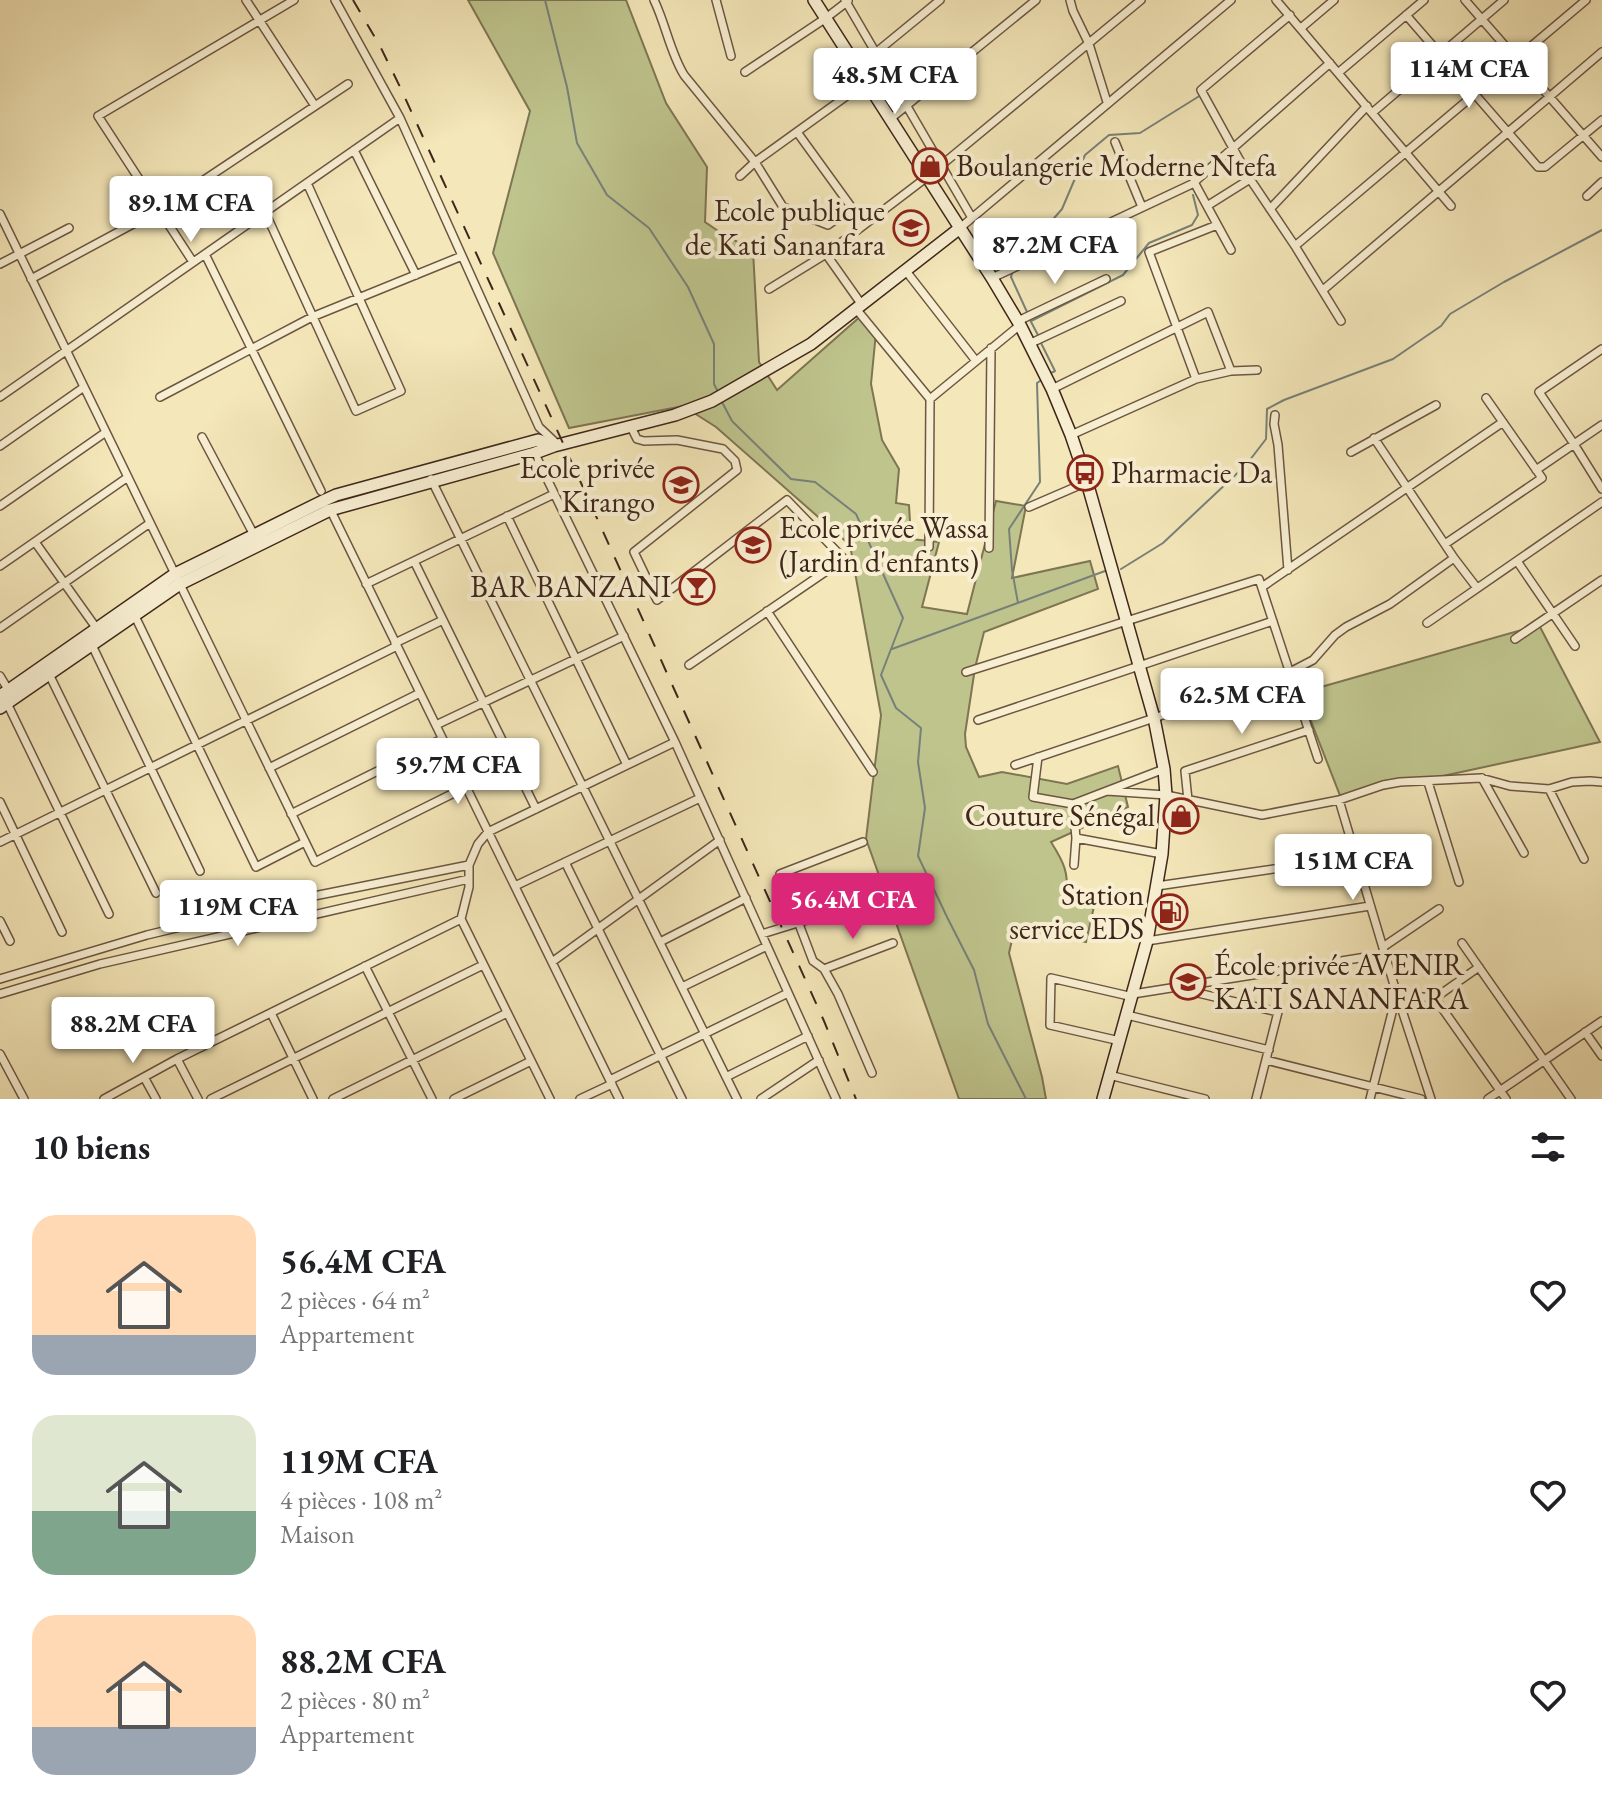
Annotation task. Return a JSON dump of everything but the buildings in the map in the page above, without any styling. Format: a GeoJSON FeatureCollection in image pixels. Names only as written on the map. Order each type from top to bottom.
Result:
{"type":"FeatureCollection","features":[{"type":"Feature","properties":{"kind":"street"},"geometry":{"type":"LineString","coordinates":[[246,0],[315,106]]}},
{"type":"Feature","properties":{"kind":"street"},"geometry":{"type":"LineString","coordinates":[[193,262],[98,116],[294,0]]}},
{"type":"Feature","properties":{"kind":"street"},"geometry":{"type":"LineString","coordinates":[[335,0],[400,118],[539,427],[556,445]]}},
{"type":"Feature","properties":{"kind":"street"},"geometry":{"type":"LineString","coordinates":[[654,0],[670,37],[675,59],[684,75],[755,162],[783,207],[828,225],[852,208],[797,132]]}},
{"type":"Feature","properties":{"kind":"street"},"geometry":{"type":"LineString","coordinates":[[716,0],[731,56]]}},
{"type":"Feature","properties":{"kind":"street"},"geometry":{"type":"LineString","coordinates":[[814,0],[992,278],[1052,389],[1087,482],[1154,718],[1166,795],[1162,854],[1147,941],[1103,1099]]}},
{"type":"Feature","properties":{"kind":"street"},"geometry":{"type":"LineString","coordinates":[[857,68],[940,0]]}},
{"type":"Feature","properties":{"kind":"street"},"geometry":{"type":"LineString","coordinates":[[890,119],[1036,0]]}},
{"type":"Feature","properties":{"kind":"street"},"geometry":{"type":"LineString","coordinates":[[1070,0],[1089,44],[1107,102]]}},
{"type":"Feature","properties":{"kind":"street"},"geometry":{"type":"LineString","coordinates":[[769,289],[826,254],[927,177],[1141,0]]}},
{"type":"Feature","properties":{"kind":"street"},"geometry":{"type":"LineString","coordinates":[[177,579],[336,495],[430,476],[532,448],[538,440],[556,445],[675,415],[712,401],[811,344],[906,271],[1231,0]]}},
{"type":"Feature","properties":{"kind":"street"},"geometry":{"type":"LineString","coordinates":[[1276,0],[1451,206]]}},
{"type":"Feature","properties":{"kind":"street"},"geometry":{"type":"LineString","coordinates":[[1301,28],[1334,0]]}},
{"type":"Feature","properties":{"kind":"street"},"geometry":{"type":"LineString","coordinates":[[1338,73],[1424,0]]}},
{"type":"Feature","properties":{"kind":"street"},"geometry":{"type":"LineString","coordinates":[[1465,0],[1602,157]]}},
{"type":"Feature","properties":{"kind":"street"},"geometry":{"type":"LineString","coordinates":[[1270,209],[1370,110],[1504,0]]}},
{"type":"Feature","properties":{"kind":"street"},"geometry":{"type":"LineString","coordinates":[[1295,246],[1586,0]]}},
{"type":"Feature","properties":{"kind":"street"},"geometry":{"type":"LineString","coordinates":[[745,72],[847,1],[972,218]]}},
{"type":"Feature","properties":{"kind":"street"},"geometry":{"type":"LineString","coordinates":[[1290,15],[1201,90],[1250,179],[1341,321]]}},
{"type":"Feature","properties":{"kind":"street"},"geometry":{"type":"LineString","coordinates":[[1406,15],[1538,167],[1545,167],[1602,120]]}},
{"type":"Feature","properties":{"kind":"street"},"geometry":{"type":"LineString","coordinates":[[1323,290],[1602,52]]}},
{"type":"Feature","properties":{"kind":"street"},"geometry":{"type":"LineString","coordinates":[[992,278],[1194,182],[1330,63]]}},
{"type":"Feature","properties":{"kind":"street"},"geometry":{"type":"LineString","coordinates":[[740,176],[866,82]]}},
{"type":"Feature","properties":{"kind":"street"},"geometry":{"type":"LineString","coordinates":[[31,279],[159,210],[348,84]]}},
{"type":"Feature","properties":{"kind":"street"},"geometry":{"type":"LineString","coordinates":[[0,397],[400,118]]}},
{"type":"Feature","properties":{"kind":"street"},"geometry":{"type":"LineString","coordinates":[[1115,142],[1142,207]]}},
{"type":"Feature","properties":{"kind":"street"},"geometry":{"type":"LineString","coordinates":[[354,150],[416,275]]}},
{"type":"Feature","properties":{"kind":"street"},"geometry":{"type":"LineString","coordinates":[[1207,206],[1250,179]]}},
{"type":"Feature","properties":{"kind":"street"},"geometry":{"type":"LineString","coordinates":[[1194,182],[1231,250]]}},
{"type":"Feature","properties":{"kind":"street"},"geometry":{"type":"LineString","coordinates":[[1587,196],[1602,182]]}},
{"type":"Feature","properties":{"kind":"street"},"geometry":{"type":"LineString","coordinates":[[265,212],[356,411],[401,391],[307,183]]}},
{"type":"Feature","properties":{"kind":"street"},"geometry":{"type":"LineString","coordinates":[[0,214],[315,862],[466,787]]}},
{"type":"Feature","properties":{"kind":"street"},"geometry":{"type":"LineString","coordinates":[[1196,379],[1149,252],[1217,225]]}},
{"type":"Feature","properties":{"kind":"street"},"geometry":{"type":"LineString","coordinates":[[0,264],[69,228]]}},
{"type":"Feature","properties":{"kind":"street"},"geometry":{"type":"LineString","coordinates":[[205,254],[619,1099]]}},
{"type":"Feature","properties":{"kind":"street"},"geometry":{"type":"LineString","coordinates":[[826,254],[859,307],[930,399],[929,547]]}},
{"type":"Feature","properties":{"kind":"street"},"geometry":{"type":"LineString","coordinates":[[160,397],[312,317],[462,256]]}},
{"type":"Feature","properties":{"kind":"street"},"geometry":{"type":"LineString","coordinates":[[906,271],[976,361]]}},
{"type":"Feature","properties":{"kind":"street"},"geometry":{"type":"LineString","coordinates":[[930,399],[1019,323],[1106,279]]}},
{"type":"Feature","properties":{"kind":"street"},"geometry":{"type":"LineString","coordinates":[[1029,344],[1121,301]]}},
{"type":"Feature","properties":{"kind":"street"},"geometry":{"type":"LineString","coordinates":[[1052,389],[1208,312],[1231,371]]}},
{"type":"Feature","properties":{"kind":"street"},"geometry":{"type":"LineString","coordinates":[[989,548],[991,348]]}},
{"type":"Feature","properties":{"kind":"street"},"geometry":{"type":"LineString","coordinates":[[1602,349],[1539,392],[1602,489]]}},
{"type":"Feature","properties":{"kind":"street"},"geometry":{"type":"LineString","coordinates":[[1071,435],[1196,379],[1231,371],[1257,370]]}},
{"type":"Feature","properties":{"kind":"street"},"geometry":{"type":"LineString","coordinates":[[0,446],[84,387]]}},
{"type":"Feature","properties":{"kind":"street"},"geometry":{"type":"LineString","coordinates":[[1445,544],[1542,478],[1486,398]]}},
{"type":"Feature","properties":{"kind":"street"},"geometry":{"type":"LineString","coordinates":[[1351,452],[1436,405]]}},
{"type":"Feature","properties":{"kind":"street"},"geometry":{"type":"LineString","coordinates":[[1275,415],[1288,570]]}},
{"type":"Feature","properties":{"kind":"street"},"geometry":{"type":"LineString","coordinates":[[1262,587],[1503,422]]}},
{"type":"Feature","properties":{"kind":"street"},"geometry":{"type":"LineString","coordinates":[[630,425],[637,439],[644,441],[677,440],[723,449],[735,461],[737,470],[634,552],[657,600],[787,500],[844,559],[689,665]]}},
{"type":"Feature","properties":{"kind":"street"},"geometry":{"type":"LineString","coordinates":[[1536,470],[1602,425]]}},
{"type":"Feature","properties":{"kind":"street"},"geometry":{"type":"LineString","coordinates":[[0,506],[106,432]]}},
{"type":"Feature","properties":{"kind":"street"},"geometry":{"type":"LineString","coordinates":[[202,437],[254,535]]}},
{"type":"Feature","properties":{"kind":"street"},"geometry":{"type":"LineString","coordinates":[[1374,438],[1477,588]]}},
{"type":"Feature","properties":{"kind":"street"},"geometry":{"type":"LineString","coordinates":[[532,448],[675,742],[836,1099]]}},
{"type":"Feature","properties":{"kind":"street"},"geometry":{"type":"LineString","coordinates":[[430,476],[737,1099]]}},
{"type":"Feature","properties":{"kind":"street"},"geometry":{"type":"LineString","coordinates":[[0,566],[128,477]]}},
{"type":"Feature","properties":{"kind":"street"},"geometry":{"type":"LineString","coordinates":[[1029,507],[1087,482]]}},
{"type":"Feature","properties":{"kind":"street"},"geometry":{"type":"LineString","coordinates":[[366,584],[554,494]]}},
{"type":"Feature","properties":{"kind":"street"},"geometry":{"type":"LineString","coordinates":[[5,698],[177,579],[254,535],[326,501]]}},
{"type":"Feature","properties":{"kind":"street"},"geometry":{"type":"LineString","coordinates":[[1427,623],[1602,502]]}},
{"type":"Feature","properties":{"kind":"street"},"geometry":{"type":"LineString","coordinates":[[507,516],[627,765]]}},
{"type":"Feature","properties":{"kind":"street"},"geometry":{"type":"LineString","coordinates":[[0,628],[150,523]]}},
{"type":"Feature","properties":{"kind":"street"},"geometry":{"type":"LineString","coordinates":[[35,542],[64,583],[92,636],[200,871]]}},
{"type":"Feature","properties":{"kind":"street"},"geometry":{"type":"LineString","coordinates":[[1015,765],[1290,672],[1313,660],[1346,627],[1390,604],[1454,558]]}},
{"type":"Feature","properties":{"kind":"street"},"geometry":{"type":"LineString","coordinates":[[414,561],[536,809]]}},
{"type":"Feature","properties":{"kind":"street"},"geometry":{"type":"LineString","coordinates":[[1517,561],[1575,646]]}},
{"type":"Feature","properties":{"kind":"street"},"geometry":{"type":"LineString","coordinates":[[966,672],[1259,579],[1318,759]]}},
{"type":"Feature","properties":{"kind":"street"},"geometry":{"type":"LineString","coordinates":[[1515,639],[1602,580]]}},
{"type":"Feature","properties":{"kind":"street"},"geometry":{"type":"LineString","coordinates":[[132,611],[256,867],[305,842]]}},
{"type":"Feature","properties":{"kind":"street"},"geometry":{"type":"LineString","coordinates":[[767,611],[873,772]]}},
{"type":"Feature","properties":{"kind":"street"},"geometry":{"type":"LineString","coordinates":[[0,842],[443,620]]}},
{"type":"Feature","properties":{"kind":"street"},"geometry":{"type":"LineString","coordinates":[[978,720],[1273,621]]}},
{"type":"Feature","properties":{"kind":"street"},"geometry":{"type":"LineString","coordinates":[[436,725],[624,636]]}},
{"type":"Feature","properties":{"kind":"street"},"geometry":{"type":"LineString","coordinates":[[47,670],[156,893]]}},
{"type":"Feature","properties":{"kind":"street"},"geometry":{"type":"LineString","coordinates":[[0,676],[5,698],[109,914]]}},
{"type":"Feature","properties":{"kind":"street"},"geometry":{"type":"LineString","coordinates":[[269,768],[420,693]]}},
{"type":"Feature","properties":{"kind":"street"},"geometry":{"type":"LineString","coordinates":[[1188,800],[1185,771],[1309,730]]}},
{"type":"Feature","properties":{"kind":"street"},"geometry":{"type":"LineString","coordinates":[[291,814],[442,739]]}},
{"type":"Feature","properties":{"kind":"street"},"geometry":{"type":"LineString","coordinates":[[550,1099],[461,919],[469,887],[469,865],[478,844],[488,832],[675,742]]}},
{"type":"Feature","properties":{"kind":"street"},"geometry":{"type":"LineString","coordinates":[[1038,757],[1033,797],[1073,804],[1164,769]]}},
{"type":"Feature","properties":{"kind":"street"},"geometry":{"type":"LineString","coordinates":[[1107,791],[1166,795],[1262,815],[1339,800],[1400,782],[1481,778],[1510,786],[1549,789],[1572,782],[1602,782]]}},
{"type":"Feature","properties":{"kind":"street"},"geometry":{"type":"LineString","coordinates":[[1481,778],[1524,853]]}},
{"type":"Feature","properties":{"kind":"street"},"geometry":{"type":"LineString","coordinates":[[1428,782],[1459,882]]}},
{"type":"Feature","properties":{"kind":"street"},"geometry":{"type":"LineString","coordinates":[[1549,789],[1584,859]]}},
{"type":"Feature","properties":{"kind":"street"},"geometry":{"type":"LineString","coordinates":[[515,886],[700,798]]}},
{"type":"Feature","properties":{"kind":"street"},"geometry":{"type":"LineString","coordinates":[[1339,800],[1431,1099]]}},
{"type":"Feature","properties":{"kind":"street"},"geometry":{"type":"LineString","coordinates":[[0,802],[62,932]]}},
{"type":"Feature","properties":{"kind":"street"},"geometry":{"type":"LineString","coordinates":[[1073,804],[1076,838],[1074,865]]}},
{"type":"Feature","properties":{"kind":"street"},"geometry":{"type":"LineString","coordinates":[[1076,838],[1162,854]]}},
{"type":"Feature","properties":{"kind":"street"},"geometry":{"type":"LineString","coordinates":[[552,962],[720,840]]}},
{"type":"Feature","properties":{"kind":"street"},"geometry":{"type":"LineString","coordinates":[[863,842],[780,874],[813,961],[824,969],[838,994],[872,1073]]}},
{"type":"Feature","properties":{"kind":"street"},"geometry":{"type":"LineString","coordinates":[[1157,886],[1356,857]]}},
{"type":"Feature","properties":{"kind":"street"},"geometry":{"type":"LineString","coordinates":[[565,862],[682,1099]]}},
{"type":"Feature","properties":{"kind":"street"},"geometry":{"type":"LineString","coordinates":[[0,979],[147,935],[469,865]]}},
{"type":"Feature","properties":{"kind":"street"},"geometry":{"type":"LineString","coordinates":[[0,994],[100,964],[469,879]]}},
{"type":"Feature","properties":{"kind":"street"},"geometry":{"type":"LineString","coordinates":[[762,934],[888,895]]}},
{"type":"Feature","properties":{"kind":"street"},"geometry":{"type":"LineString","coordinates":[[660,942],[746,898]]}},
{"type":"Feature","properties":{"kind":"street"},"geometry":{"type":"LineString","coordinates":[[1147,941],[1370,906]]}},
{"type":"Feature","properties":{"kind":"street"},"geometry":{"type":"LineString","coordinates":[[1120,1041],[1050,1025],[1051,978],[1133,995],[1384,951],[1439,909]]}},
{"type":"Feature","properties":{"kind":"street"},"geometry":{"type":"LineString","coordinates":[[104,1099],[177,1059],[461,919]]}},
{"type":"Feature","properties":{"kind":"street"},"geometry":{"type":"LineString","coordinates":[[0,921],[10,941]]}},
{"type":"Feature","properties":{"kind":"street"},"geometry":{"type":"LineString","coordinates":[[824,969],[893,943]]}},
{"type":"Feature","properties":{"kind":"street"},"geometry":{"type":"LineString","coordinates":[[1462,943],[1571,1099]]}},
{"type":"Feature","properties":{"kind":"street"},"geometry":{"type":"LineString","coordinates":[[682,987],[767,946]]}},
{"type":"Feature","properties":{"kind":"street"},"geometry":{"type":"LineString","coordinates":[[211,1099],[483,965]]}},
{"type":"Feature","properties":{"kind":"street"},"geometry":{"type":"LineString","coordinates":[[365,966],[432,1099]]}},
{"type":"Feature","properties":{"kind":"street"},"geometry":{"type":"LineString","coordinates":[[1397,995],[1435,998],[1479,967]]}},
{"type":"Feature","properties":{"kind":"street"},"geometry":{"type":"LineString","coordinates":[[1173,988],[1278,1012],[1256,1099]]}},
{"type":"Feature","properties":{"kind":"street"},"geometry":{"type":"LineString","coordinates":[[580,1099],[660,1055],[788,993]]}},
{"type":"Feature","properties":{"kind":"street"},"geometry":{"type":"LineString","coordinates":[[1370,1099],[1397,995]]}},
{"type":"Feature","properties":{"kind":"street"},"geometry":{"type":"LineString","coordinates":[[1435,998],[1506,1099]]}},
{"type":"Feature","properties":{"kind":"street"},"geometry":{"type":"LineString","coordinates":[[271,1013],[313,1099]]}},
{"type":"Feature","properties":{"kind":"street"},"geometry":{"type":"LineString","coordinates":[[333,1099],[507,1013]]}},
{"type":"Feature","properties":{"kind":"street"},"geometry":{"type":"LineString","coordinates":[[1127,1015],[1269,1050]]}},
{"type":"Feature","properties":{"kind":"street"},"geometry":{"type":"LineString","coordinates":[[1488,1099],[1602,1021]]}},
{"type":"Feature","properties":{"kind":"street"},"geometry":{"type":"LineString","coordinates":[[1585,1032],[1602,1056]]}},
{"type":"Feature","properties":{"kind":"street"},"geometry":{"type":"LineString","coordinates":[[726,1077],[808,1036]]}},
{"type":"Feature","properties":{"kind":"street"},"geometry":{"type":"LineString","coordinates":[[0,1054],[24,1099]]}},
{"type":"Feature","properties":{"kind":"street"},"geometry":{"type":"LineString","coordinates":[[177,1059],[198,1099]]}},
{"type":"Feature","properties":{"kind":"street"},"geometry":{"type":"LineString","coordinates":[[761,1099],[819,1060]]}},
{"type":"Feature","properties":{"kind":"street"},"geometry":{"type":"LineString","coordinates":[[1266,1060],[1421,1099]]}},
{"type":"Feature","properties":{"kind":"street"},"geometry":{"type":"LineString","coordinates":[[454,1099],[531,1061]]}},
{"type":"Feature","properties":{"kind":"street"},"geometry":{"type":"LineString","coordinates":[[1109,1075],[1205,1099]]}},
{"type":"Feature","properties":{"kind":"street"},"geometry":{"type":"LineString","coordinates":[[144,1077],[156,1099]]}},
{"type":"Feature","properties":{"kind":"green space"},"geometry":{"type":"Polygon","coordinates":[[[468,0],[626,0],[666,103],[707,167],[705,222],[753,250],[759,362],[777,390],[862,315],[876,332],[871,384],[882,440],[899,469],[896,503],[909,505],[911,539],[939,542],[922,607],[967,614],[996,501],[1026,506],[1012,578],[1090,561],[1098,589],[984,632],[965,734],[966,747],[979,777],[1002,772],[1067,784],[1118,766],[1128,807],[1051,842],[1065,868],[1067,897],[1095,902],[1086,942],[1015,927],[1009,953],[1046,1099],[959,1099],[866,839],[881,715],[850,545],[716,427],[683,406],[569,428],[493,253],[530,111],[468,0]]]}},
{"type":"Feature","properties":{"kind":"green space"},"geometry":{"type":"Polygon","coordinates":[[[1539,625],[1600,742],[1341,798],[1300,693],[1539,625]]]}},
{"type":"Feature","properties":{"kind":"waterway"},"geometry":{"type":"LineString","coordinates":[[545,0],[567,87],[577,143],[607,195],[649,228],[688,287],[714,344],[714,384],[718,392]]}},
{"type":"Feature","properties":{"kind":"waterway"},"geometry":{"type":"LineString","coordinates":[[1014,264],[1062,209],[1085,155],[1109,135],[1140,133],[1201,95]]}},
{"type":"Feature","properties":{"kind":"waterway"},"geometry":{"type":"LineString","coordinates":[[1031,321],[1123,275],[1149,243],[1192,225],[1198,215],[1193,195]]}},
{"type":"Feature","properties":{"kind":"waterway"},"geometry":{"type":"LineString","coordinates":[[1121,569],[1163,543],[1246,465],[1266,439],[1267,409],[1393,359],[1441,326],[1450,314],[1602,230]]}},
{"type":"Feature","properties":{"kind":"waterway"},"geometry":{"type":"LineString","coordinates":[[1013,270],[1011,277],[1027,312]]}},
{"type":"Feature","properties":{"kind":"waterway"},"geometry":{"type":"LineString","coordinates":[[1029,318],[1039,337]]}},
{"type":"Feature","properties":{"kind":"waterway"},"geometry":{"type":"LineString","coordinates":[[1041,343],[1055,371],[1051,373]]}},
{"type":"Feature","properties":{"kind":"waterway"},"geometry":{"type":"LineString","coordinates":[[1018,603],[1009,529],[1040,482],[1037,383],[1040,381]]}},
{"type":"Feature","properties":{"kind":"waterway"},"geometry":{"type":"LineString","coordinates":[[722,402],[732,421],[791,479],[815,482],[856,514],[903,618],[881,675],[896,708],[921,728],[918,762],[925,808],[918,856],[974,970],[988,1024],[1026,1099]]}},
{"type":"Feature","properties":{"kind":"waterway"},"geometry":{"type":"LineString","coordinates":[[892,649],[1105,571]]}},
{"type":"Feature","properties":{"kind":"railway"},"geometry":{"type":"LineString","coordinates":[[353,0],[401,89],[824,1021],[856,1099]]}},
{"type":"Feature","properties":{"kind":"place","name":"Boulangerie Moderne Ntefa"},"geometry":{"type":"Point","coordinates":[930,166]}},
{"type":"Feature","properties":{"kind":"place","name":"Ecole publique de Kati Sananfara"},"geometry":{"type":"Point","coordinates":[911,228]}},
{"type":"Feature","properties":{"kind":"place","name":"Pharmacie Da"},"geometry":{"type":"Point","coordinates":[1085,473]}},
{"type":"Feature","properties":{"kind":"place","name":"Ecole privée Kirango"},"geometry":{"type":"Point","coordinates":[681,485]}},
{"type":"Feature","properties":{"kind":"place","name":"Ecole privée Wassa (Jardin d'enfants)"},"geometry":{"type":"Point","coordinates":[753,545]}},
{"type":"Feature","properties":{"kind":"place","name":"BAR BANZANI"},"geometry":{"type":"Point","coordinates":[697,587]}},
{"type":"Feature","properties":{"kind":"place","name":"Couture Sénégal"},"geometry":{"type":"Point","coordinates":[1181,816]}},
{"type":"Feature","properties":{"kind":"place","name":"Station service EDS"},"geometry":{"type":"Point","coordinates":[1170,912]}},
{"type":"Feature","properties":{"kind":"place","name":"École privée AVENIR KATI SANANFARA"},"geometry":{"type":"Point","coordinates":[1188,982]}}]}
